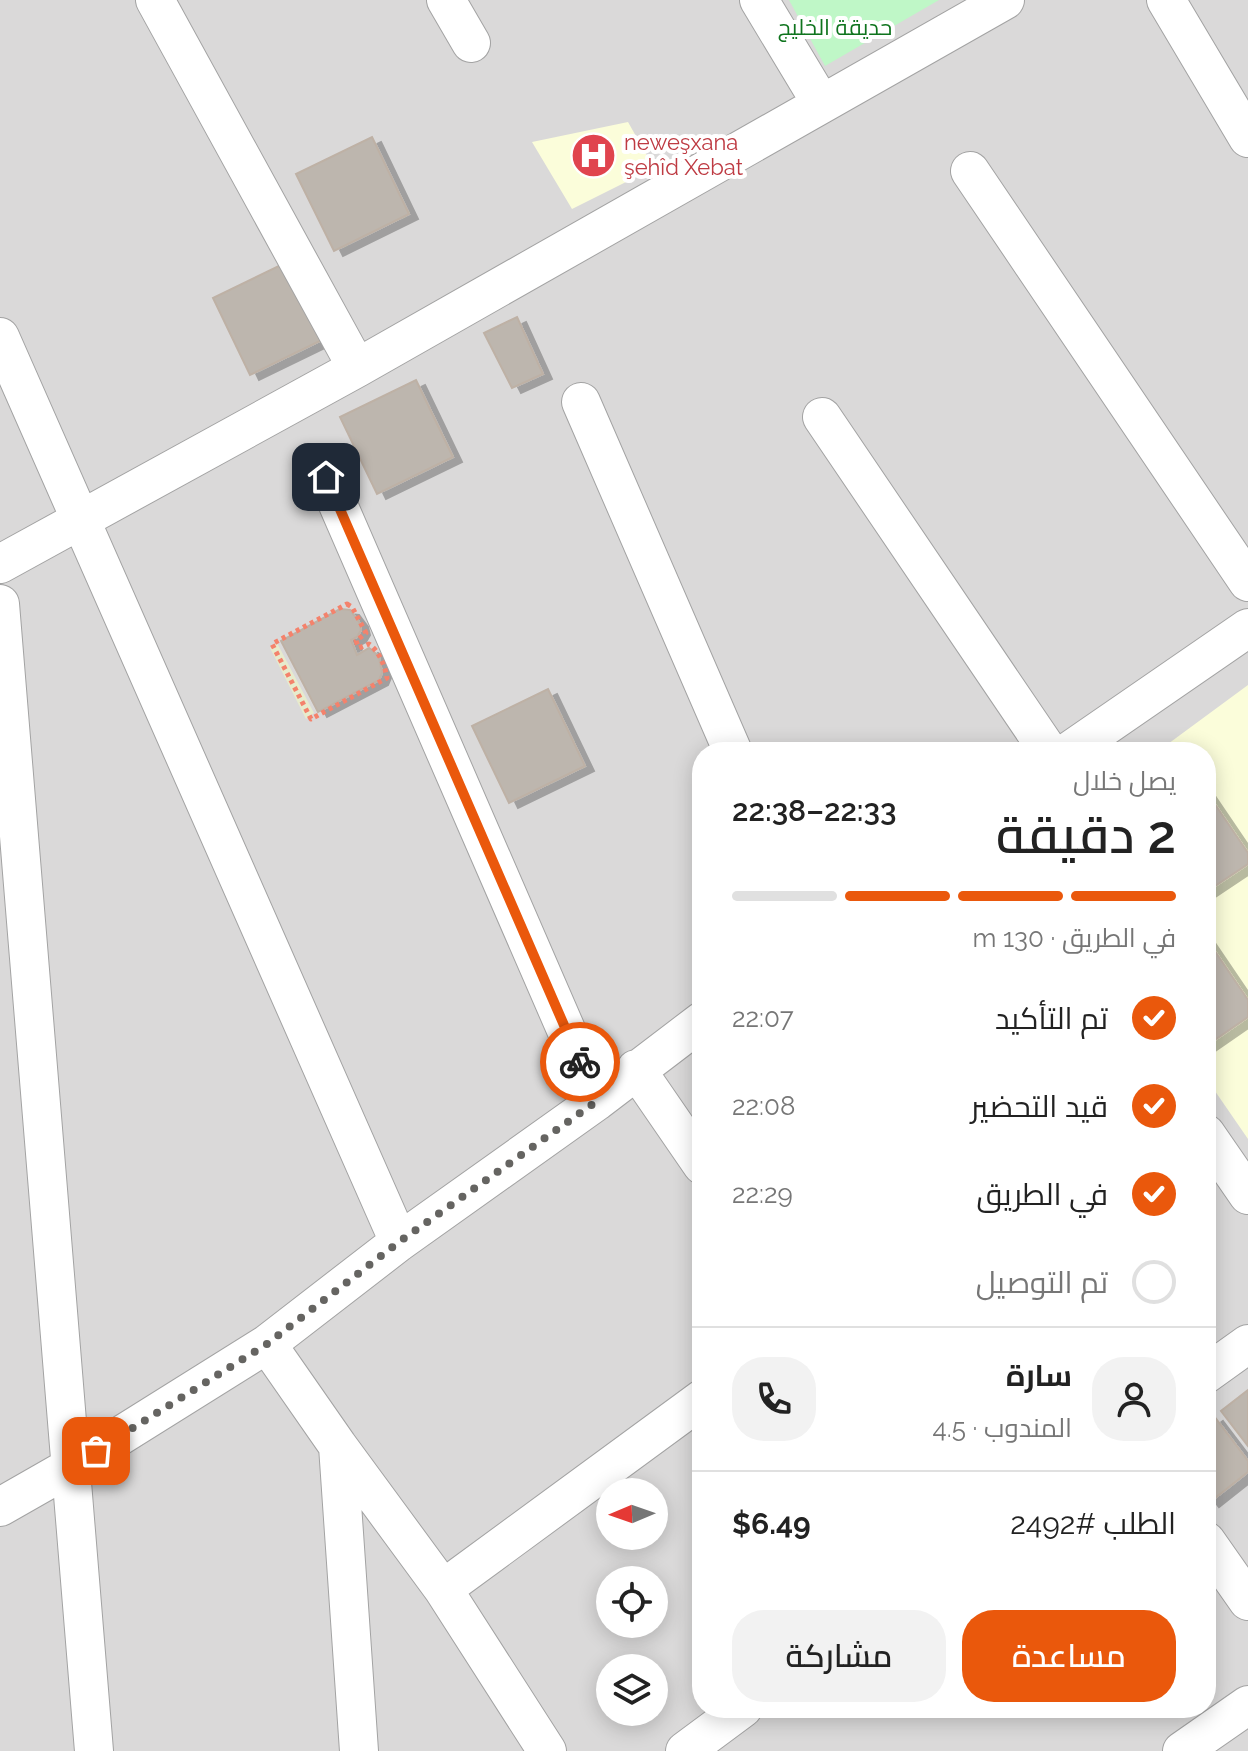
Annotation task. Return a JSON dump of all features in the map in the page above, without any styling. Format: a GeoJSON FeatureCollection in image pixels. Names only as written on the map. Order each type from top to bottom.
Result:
{"type":"FeatureCollection","features":[{"type":"Feature","properties":{"kind":"street"},"geometry":{"type":"LineString","coordinates":[[155,0],[357,368]]}},
{"type":"Feature","properties":{"kind":"street"},"geometry":{"type":"LineString","coordinates":[[446,0],[471,43]]}},
{"type":"Feature","properties":{"kind":"street"},"geometry":{"type":"LineString","coordinates":[[759,0],[821,103]]}},
{"type":"Feature","properties":{"kind":"street"},"geometry":{"type":"LineString","coordinates":[[0,564],[357,368],[1005,0]]}},
{"type":"Feature","properties":{"kind":"street"},"geometry":{"type":"LineString","coordinates":[[1166,0],[1248,138]]}},
{"type":"Feature","properties":{"kind":"street"},"geometry":{"type":"LineString","coordinates":[[970,171],[1248,582]]}},
{"type":"Feature","properties":{"kind":"street"},"geometry":{"type":"LineString","coordinates":[[0,337],[399,1242]]}},
{"type":"Feature","properties":{"kind":"street"},"geometry":{"type":"LineString","coordinates":[[581,402],[729,742]]}},
{"type":"Feature","properties":{"kind":"street"},"geometry":{"type":"LineString","coordinates":[[822,417],[1042,742]]}},
{"type":"Feature","properties":{"kind":"street"},"geometry":{"type":"LineString","coordinates":[[326,477],[597,1101]]}},
{"type":"Feature","properties":{"kind":"street"},"geometry":{"type":"LineString","coordinates":[[0,604],[94,1751]]}},
{"type":"Feature","properties":{"kind":"street"},"geometry":{"type":"LineString","coordinates":[[1083,742],[1248,628]]}},
{"type":"Feature","properties":{"kind":"street"},"geometry":{"type":"LineString","coordinates":[[0,1507],[72,1466],[267,1344],[399,1242],[597,1101],[692,1028]]}},
{"type":"Feature","properties":{"kind":"street"},"geometry":{"type":"LineString","coordinates":[[636,1069],[692,1150]]}},
{"type":"Feature","properties":{"kind":"street"},"geometry":{"type":"LineString","coordinates":[[1216,1149],[1248,1195]]}},
{"type":"Feature","properties":{"kind":"street"},"geometry":{"type":"LineString","coordinates":[[267,1344],[443,1589],[547,1751]]}},
{"type":"Feature","properties":{"kind":"street"},"geometry":{"type":"LineString","coordinates":[[1216,1367],[1248,1344]]}},
{"type":"Feature","properties":{"kind":"street"},"geometry":{"type":"LineString","coordinates":[[443,1589],[692,1406]]}},
{"type":"Feature","properties":{"kind":"street"},"geometry":{"type":"LineString","coordinates":[[338,1446],[359,1751]]}},
{"type":"Feature","properties":{"kind":"street"},"geometry":{"type":"LineString","coordinates":[[1216,1555],[1248,1601]]}},
{"type":"Feature","properties":{"kind":"street"},"geometry":{"type":"LineString","coordinates":[[1182,1751],[1248,1705]]}},
{"type":"Feature","properties":{"kind":"street"},"geometry":{"type":"LineString","coordinates":[[685,1751],[730,1718]]}},
{"type":"Feature","properties":{"kind":"path"},"geometry":{"type":"LineString","coordinates":[[347,604],[352,607],[366,633],[356,641],[359,648],[369,644],[374,648],[387,678],[311,719],[272,644],[347,604]]}},
{"type":"Feature","properties":{"kind":"shaded area"},"geometry":{"type":"Polygon","coordinates":[[[0,0],[1248,0],[1248,1751],[0,1751],[0,0]]]}},
{"type":"Feature","properties":{"kind":"shaded area","name":"neweşxana şehîd Xebat"},"geometry":{"type":"Polygon","coordinates":[[[628,122],[654,168],[572,209],[532,142],[628,122]]]}},
{"type":"Feature","properties":{"kind":"shaded area"},"geometry":{"type":"Polygon","coordinates":[[[277,643],[314,713],[306,719],[270,648],[277,643]]]}},
{"type":"Feature","properties":{"kind":"shaded area"},"geometry":{"type":"Polygon","coordinates":[[[1248,685],[1248,1139],[1216,1093],[1216,742],[1171,742],[1248,685]]]}},
{"type":"Feature","properties":{"kind":"green space","name":"حديقة الخليج"},"geometry":{"type":"Polygon","coordinates":[[[789,0],[939,0],[825,66],[789,0]]]}},
{"type":"Feature","properties":{"kind":"building"},"geometry":{"type":"Polygon","coordinates":[[[372,137],[409,214],[334,251],[296,174],[372,137]]]}},
{"type":"Feature","properties":{"kind":"building"},"geometry":{"type":"Polygon","coordinates":[[[289,261],[326,338],[250,375],[213,298],[289,261]]]}},
{"type":"Feature","properties":{"kind":"building"},"geometry":{"type":"Polygon","coordinates":[[[517,317],[543,374],[512,388],[484,333],[517,317]]]}},
{"type":"Feature","properties":{"kind":"building"},"geometry":{"type":"Polygon","coordinates":[[[416,380],[453,457],[377,494],[340,417],[416,380]]]}},
{"type":"Feature","properties":{"kind":"building"},"geometry":{"type":"Polygon","coordinates":[[[340,609],[350,610],[359,622],[361,630],[351,640],[357,655],[369,648],[379,657],[382,673],[379,680],[318,712],[281,641],[340,609]]]}},
{"type":"Feature","properties":{"kind":"building"},"geometry":{"type":"Polygon","coordinates":[[[548,689],[585,766],[509,803],[472,726],[548,689]]]}},
{"type":"Feature","properties":{"kind":"building"},"geometry":{"type":"Polygon","coordinates":[[[1216,806],[1248,853],[1248,864],[1216,885],[1216,806]]]}},
{"type":"Feature","properties":{"kind":"building"},"geometry":{"type":"Polygon","coordinates":[[[1216,953],[1248,1000],[1248,1017],[1216,1039],[1216,953]]]}},
{"type":"Feature","properties":{"kind":"building"},"geometry":{"type":"Polygon","coordinates":[[[1248,1390],[1248,1446],[1221,1411],[1248,1390]]]}},
{"type":"Feature","properties":{"kind":"building"},"geometry":{"type":"Polygon","coordinates":[[[1216,1419],[1248,1461],[1248,1472],[1216,1497],[1216,1419]]]}},
{"type":"Feature","properties":{"kind":"way so far"},"geometry":{"type":"LineString","coordinates":[[96,1451],[267,1344],[399,1242],[597,1101],[580,1062]]}},
{"type":"Feature","properties":{"kind":"place","name":"neweşxana şehîd Xebat"},"geometry":{"type":"Point","coordinates":[593,155]}},
{"type":"Feature","properties":{"kind":"route"},"geometry":{"type":"LineString","coordinates":[[326,477],[580,1062]]}}]}
